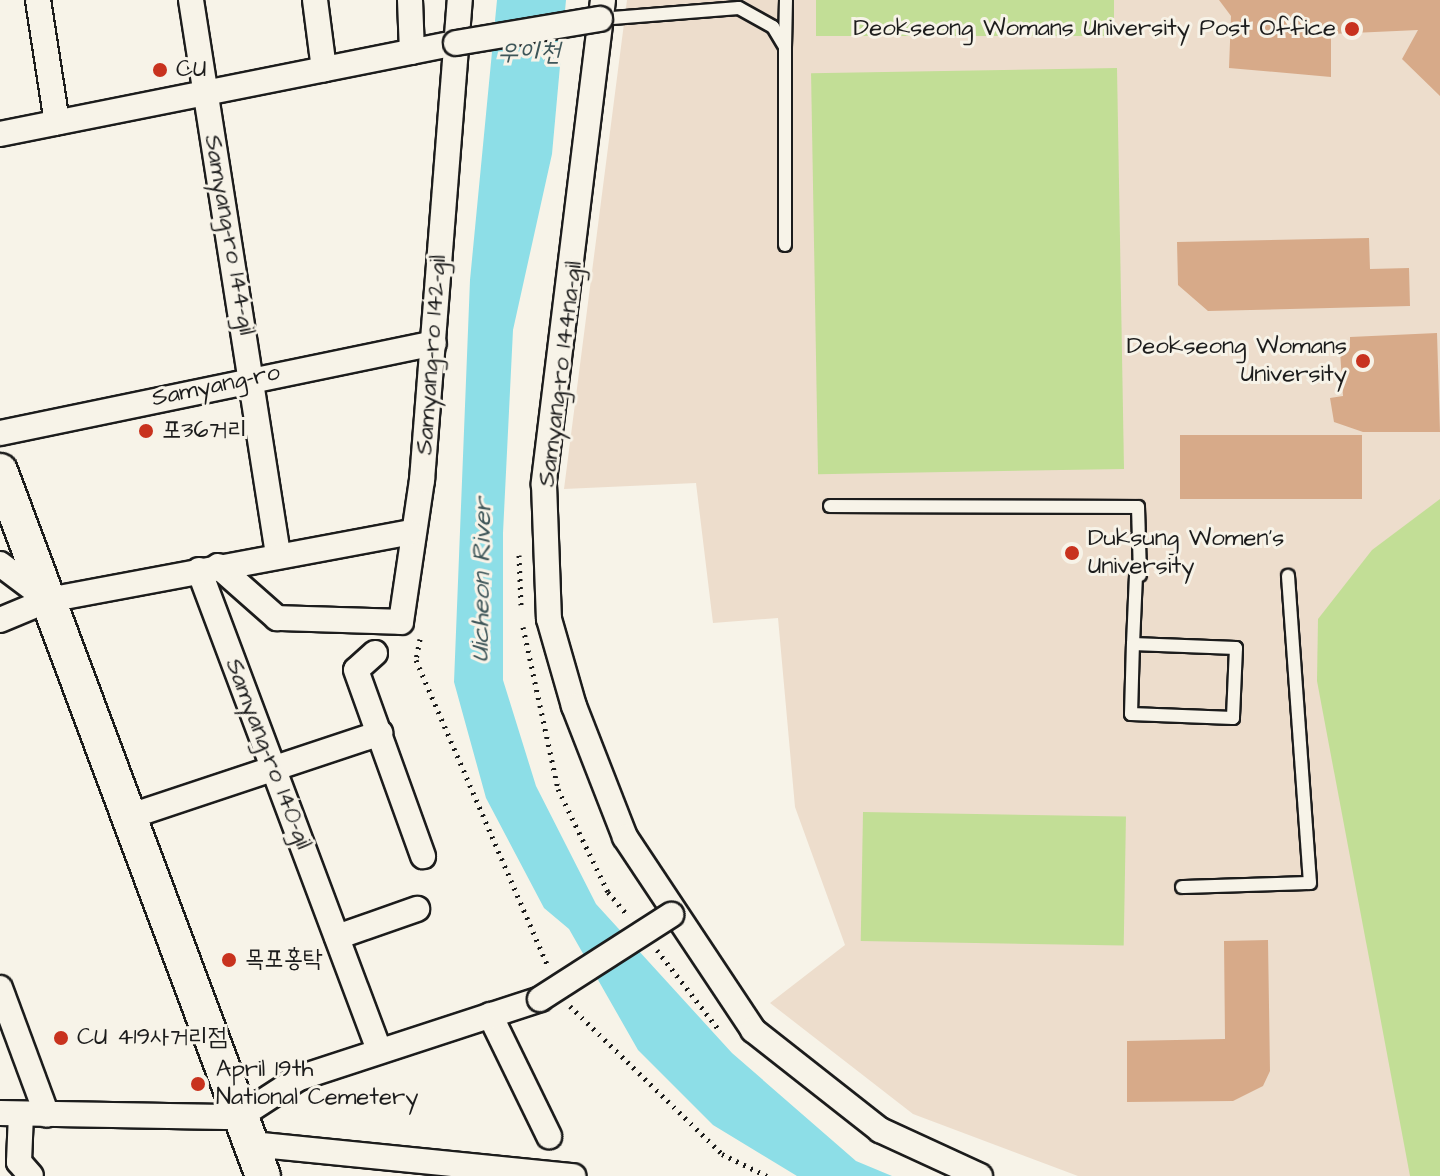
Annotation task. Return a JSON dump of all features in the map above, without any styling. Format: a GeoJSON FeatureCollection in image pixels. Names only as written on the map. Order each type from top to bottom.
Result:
{"type":"FeatureCollection","features":[{"type":"Feature","properties":{"kind":"main road"},"geometry":{"type":"LineString","coordinates":[[0,471],[263,1176]]}},
{"type":"Feature","properties":{"kind":"street"},"geometry":{"type":"LineString","coordinates":[[38,0],[57,123]]}},
{"type":"Feature","properties":{"kind":"street","name":"Samyang-ro 144-gil"},"geometry":{"type":"LineString","coordinates":[[191,0],[204,93],[254,376]]}},
{"type":"Feature","properties":{"kind":"street"},"geometry":{"type":"LineString","coordinates":[[315,0],[324,69]]}},
{"type":"Feature","properties":{"kind":"street"},"geometry":{"type":"LineString","coordinates":[[410,0],[412,52]]}},
{"type":"Feature","properties":{"kind":"street"},"geometry":{"type":"LineString","coordinates":[[456,43],[460,0]]}},
{"type":"Feature","properties":{"kind":"street"},"geometry":{"type":"LineString","coordinates":[[0,134],[456,43],[602,10]]}},
{"type":"Feature","properties":{"kind":"street","name":"Samyang-ro 144na-gil"},"geometry":{"type":"LineString","coordinates":[[602,10],[544,484],[549,619],[625,837],[671,915],[753,1030],[880,1130],[980,1176]]}},
{"type":"Feature","properties":{"kind":"street","name":"Samyang-ro 142-gil"},"geometry":{"type":"LineString","coordinates":[[411,626],[410,532],[434,343],[456,43]]}},
{"type":"Feature","properties":{"kind":"street","name":"Samyang-ro"},"geometry":{"type":"LineString","coordinates":[[0,433],[254,376],[434,343]]}},
{"type":"Feature","properties":{"kind":"street"},"geometry":{"type":"LineString","coordinates":[[254,376],[278,554]]}},
{"type":"Feature","properties":{"kind":"street"},"geometry":{"type":"LineString","coordinates":[[0,620],[48,600],[278,554],[410,532]]}},
{"type":"Feature","properties":{"kind":"street"},"geometry":{"type":"LineString","coordinates":[[0,564],[48,600]]}},
{"type":"Feature","properties":{"kind":"street"},"geometry":{"type":"LineString","coordinates":[[208,568],[277,618],[411,626]]}},
{"type":"Feature","properties":{"kind":"street","name":"Samyang-ro 140-gil"},"geometry":{"type":"LineString","coordinates":[[208,568],[273,769],[379,1050]]}},
{"type":"Feature","properties":{"kind":"street"},"geometry":{"type":"LineString","coordinates":[[375,653],[356,670],[423,856]]}},
{"type":"Feature","properties":{"kind":"street"},"geometry":{"type":"LineString","coordinates":[[128,817],[380,733]]}},
{"type":"Feature","properties":{"kind":"street"},"geometry":{"type":"LineString","coordinates":[[337,937],[417,909]]}},
{"type":"Feature","properties":{"kind":"street"},"geometry":{"type":"LineString","coordinates":[[245,1130],[299,1078],[553,992],[671,915]]}},
{"type":"Feature","properties":{"kind":"street"},"geometry":{"type":"LineString","coordinates":[[0,988],[47,1115]]}},
{"type":"Feature","properties":{"kind":"street"},"geometry":{"type":"LineString","coordinates":[[490,1015],[549,1136]]}},
{"type":"Feature","properties":{"kind":"street"},"geometry":{"type":"LineString","coordinates":[[31,1176],[19,1162],[10,1113],[245,1130],[573,1176]]}},
{"type":"Feature","properties":{"kind":"lane"},"geometry":{"type":"LineString","coordinates":[[785,245],[786,0]]}},
{"type":"Feature","properties":{"kind":"lane"},"geometry":{"type":"LineString","coordinates":[[602,10],[739,8],[762,17],[785,47]]}},
{"type":"Feature","properties":{"kind":"lane"},"geometry":{"type":"LineString","coordinates":[[830,506],[1138,507],[1138,575],[1133,644],[1131,714],[1233,718],[1236,648],[1133,644]]}},
{"type":"Feature","properties":{"kind":"lane"},"geometry":{"type":"LineString","coordinates":[[1182,887],[1310,883],[1288,576]]}},
{"type":"Feature","properties":{"kind":"path"},"geometry":{"type":"LineString","coordinates":[[411,626],[416,660],[553,992],[576,1018],[722,1154],[767,1176]]}},
{"type":"Feature","properties":{"kind":"shaded area","name":"Duksung Women's University"},"geometry":{"type":"Polygon","coordinates":[[[627,0],[1440,0],[1440,1176],[1078,1176],[913,1114],[770,1003],[845,945],[795,807],[778,618],[713,623],[696,483],[564,489],[627,0]]]}},
{"type":"Feature","properties":{"kind":"green space"},"geometry":{"type":"Polygon","coordinates":[[[816,0],[1114,0],[1114,36],[816,36],[816,0]]]}},
{"type":"Feature","properties":{"kind":"green space"},"geometry":{"type":"Polygon","coordinates":[[[1117,68],[1124,469],[818,474],[811,73],[1117,68]]]}},
{"type":"Feature","properties":{"kind":"green space"},"geometry":{"type":"Polygon","coordinates":[[[1440,499],[1440,1176],[1410,1176],[1317,681],[1318,619],[1372,550],[1440,499]]]}},
{"type":"Feature","properties":{"kind":"green space"},"geometry":{"type":"Polygon","coordinates":[[[863,812],[1126,817],[1124,946],[861,941],[863,812]]]}},
{"type":"Feature","properties":{"kind":"water","name":"우이천"},"geometry":{"type":"Polygon","coordinates":[[[497,0],[566,0],[552,154],[513,330],[503,533],[503,680],[536,786],[596,904],[732,1053],[856,1161],[892,1176],[797,1176],[713,1125],[638,1050],[569,929],[544,908],[486,798],[454,682],[470,280],[497,0]]]}},
{"type":"Feature","properties":{"kind":"building"},"geometry":{"type":"Polygon","coordinates":[[[1219,0],[1440,0],[1440,96],[1402,59],[1418,30],[1331,34],[1331,77],[1229,68],[1231,16],[1219,0]]]}},
{"type":"Feature","properties":{"kind":"building"},"geometry":{"type":"Polygon","coordinates":[[[1369,238],[1370,269],[1409,268],[1410,306],[1208,311],[1178,285],[1177,242],[1369,238]]]}},
{"type":"Feature","properties":{"kind":"building"},"geometry":{"type":"Polygon","coordinates":[[[1437,333],[1440,432],[1363,432],[1334,422],[1330,398],[1343,396],[1340,351],[1350,348],[1350,337],[1437,333]]]}},
{"type":"Feature","properties":{"kind":"building"},"geometry":{"type":"Polygon","coordinates":[[[1180,435],[1362,435],[1362,499],[1180,499],[1180,435]]]}},
{"type":"Feature","properties":{"kind":"building"},"geometry":{"type":"Polygon","coordinates":[[[1268,940],[1270,1071],[1263,1086],[1233,1101],[1127,1102],[1127,1041],[1225,1039],[1224,941],[1268,940]]]}},
{"type":"Feature","properties":{"kind":"place","name":"Deokseong Womans University Post Office"},"geometry":{"type":"Point","coordinates":[1352,29]}},
{"type":"Feature","properties":{"kind":"place","name":"CU"},"geometry":{"type":"Point","coordinates":[160,70]}},
{"type":"Feature","properties":{"kind":"place","name":"Deokseong Womans University"},"geometry":{"type":"Point","coordinates":[1363,361]}},
{"type":"Feature","properties":{"kind":"place","name":"포36거리"},"geometry":{"type":"Point","coordinates":[146,431]}},
{"type":"Feature","properties":{"kind":"place","name":"Duksung Women's University"},"geometry":{"type":"Point","coordinates":[1072,553]}},
{"type":"Feature","properties":{"kind":"place","name":"목포홍탁"},"geometry":{"type":"Point","coordinates":[229,960]}},
{"type":"Feature","properties":{"kind":"place","name":"CU 419사거리점"},"geometry":{"type":"Point","coordinates":[61,1038]}},
{"type":"Feature","properties":{"kind":"place","name":"April 19th National Cemetery"},"geometry":{"type":"Point","coordinates":[198,1084]}},
{"type":"Feature","properties":{"kind":"water label","name":"Uicheon River"},"geometry":{"type":"Point","coordinates":[482,580]}}]}
